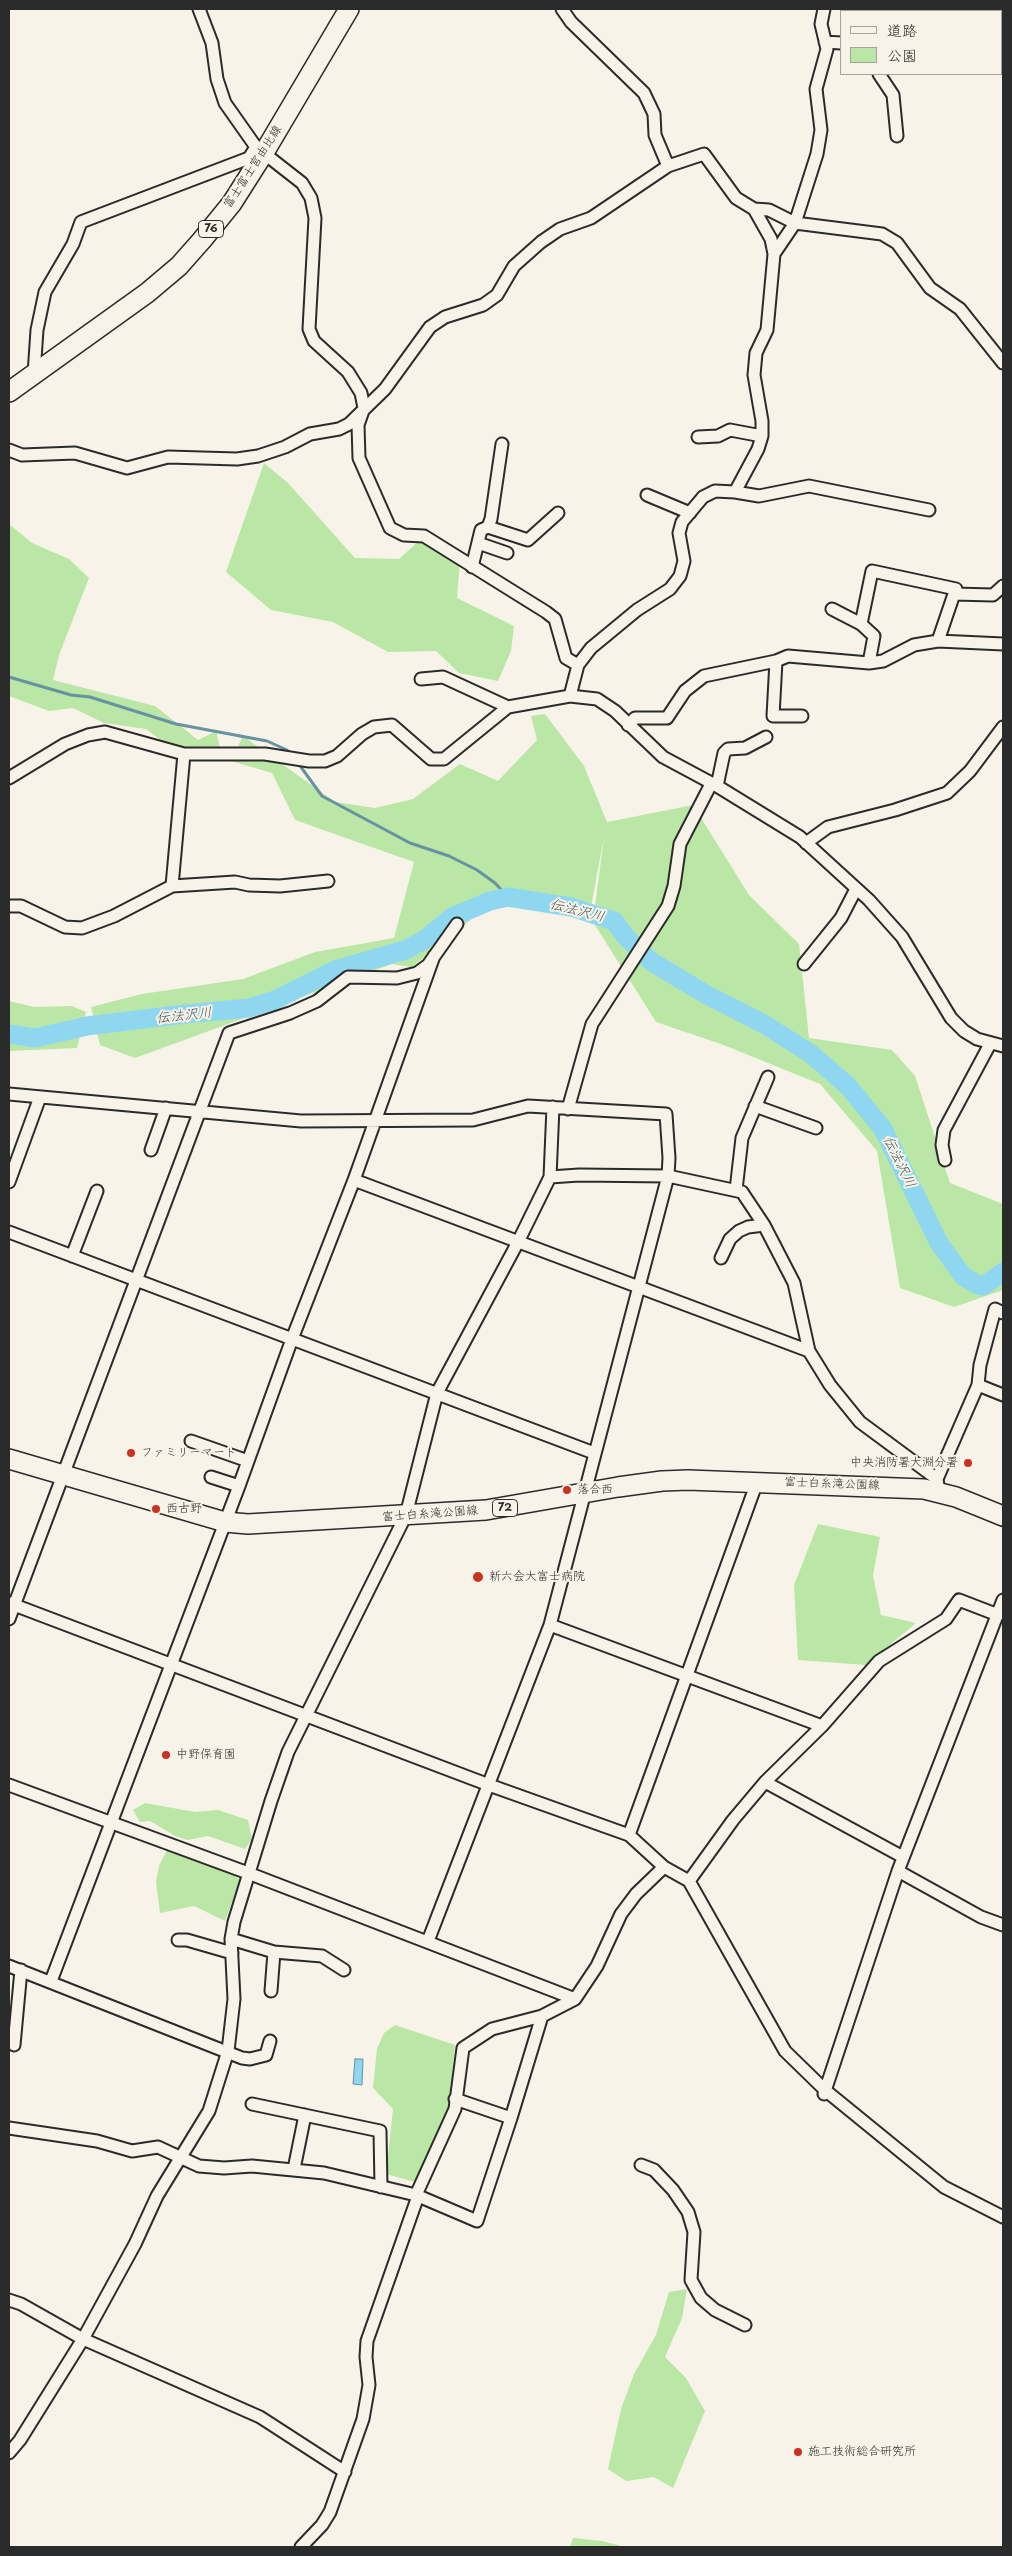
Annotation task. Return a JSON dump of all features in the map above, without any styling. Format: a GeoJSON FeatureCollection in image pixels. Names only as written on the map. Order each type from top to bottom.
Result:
{"type":"FeatureCollection","features":[{"type":"Feature","properties":{"kind":"main road","name":"富士富士宮由比線"},"geometry":{"type":"LineString","coordinates":[[9,392],[147,293],[179,266],[232,203],[260,149],[349,9]]}},
{"type":"Feature","properties":{"kind":"main road","name":"富士白糸滝公園線"},"geometry":{"type":"LineString","coordinates":[[9,1458],[225,1522],[248,1524],[283,1524],[486,1510],[662,1481],[867,1485],[924,1489],[938,1486],[1003,1516]]}},
{"type":"Feature","properties":{"kind":"street"},"geometry":{"type":"LineString","coordinates":[[199,9],[212,43],[217,79],[225,103],[260,149],[302,183],[311,198],[315,218],[309,329],[314,341],[348,372],[361,393],[364,408],[358,425],[359,458],[390,528],[404,535],[424,536],[533,603],[555,619],[566,658],[578,665]]}},
{"type":"Feature","properties":{"kind":"street"},"geometry":{"type":"LineString","coordinates":[[562,9],[571,22],[644,93],[654,114],[655,135],[668,166]]}},
{"type":"Feature","properties":{"kind":"street"},"geometry":{"type":"LineString","coordinates":[[774,254],[795,223],[817,154],[821,130],[816,89],[827,49],[821,24],[824,9]]}},
{"type":"Feature","properties":{"kind":"street"},"geometry":{"type":"LineString","coordinates":[[826,42],[840,43]]}},
{"type":"Feature","properties":{"kind":"street"},"geometry":{"type":"LineString","coordinates":[[880,75],[894,95],[897,136]]}},
{"type":"Feature","properties":{"kind":"street"},"geometry":{"type":"LineString","coordinates":[[34,374],[37,330],[45,292],[73,244],[81,222],[249,158],[260,149]]}},
{"type":"Feature","properties":{"kind":"street"},"geometry":{"type":"LineString","coordinates":[[9,450],[22,455],[75,453],[127,468],[168,457],[237,458],[258,456],[285,447],[310,434],[339,429],[348,424],[384,389],[430,327],[445,317],[483,305],[497,295],[514,266],[541,242],[560,229],[591,218],[668,166],[704,154],[736,198],[754,209],[769,210],[795,223],[875,232],[897,243],[930,288],[960,309],[1003,363]]}},
{"type":"Feature","properties":{"kind":"street"},"geometry":{"type":"LineString","coordinates":[[735,492],[758,450],[762,436],[762,421],[754,375],[756,353],[767,330],[774,254],[771,239],[754,209]]}},
{"type":"Feature","properties":{"kind":"street"},"geometry":{"type":"LineString","coordinates":[[698,438],[718,436],[730,430],[762,436]]}},
{"type":"Feature","properties":{"kind":"street"},"geometry":{"type":"LineString","coordinates":[[488,527],[491,519],[502,444]]}},
{"type":"Feature","properties":{"kind":"street"},"geometry":{"type":"LineString","coordinates":[[570,696],[578,665],[591,648],[637,610],[670,589],[680,576],[684,561],[679,533],[682,522],[703,497],[715,491],[759,496],[809,486],[929,510]]}},
{"type":"Feature","properties":{"kind":"street"},"geometry":{"type":"LineString","coordinates":[[647,495],[690,512]]}},
{"type":"Feature","properties":{"kind":"street"},"geometry":{"type":"LineString","coordinates":[[472,567],[480,530],[488,527],[528,540],[558,513]]}},
{"type":"Feature","properties":{"kind":"street"},"geometry":{"type":"LineString","coordinates":[[478,543],[507,553]]}},
{"type":"Feature","properties":{"kind":"street"},"geometry":{"type":"LineString","coordinates":[[861,624],[872,571],[956,589],[938,641]]}},
{"type":"Feature","properties":{"kind":"street"},"geometry":{"type":"LineString","coordinates":[[954,594],[993,595],[1003,586]]}},
{"type":"Feature","properties":{"kind":"street"},"geometry":{"type":"LineString","coordinates":[[832,609],[861,624],[874,636],[869,663]]}},
{"type":"Feature","properties":{"kind":"street"},"geometry":{"type":"LineString","coordinates":[[628,725],[635,718],[667,718],[685,691],[704,676],[776,661],[788,656],[869,663],[883,661],[914,645],[938,641],[1003,644]]}},
{"type":"Feature","properties":{"kind":"street"},"geometry":{"type":"LineString","coordinates":[[776,661],[773,716],[802,716]]}},
{"type":"Feature","properties":{"kind":"street"},"geometry":{"type":"LineString","coordinates":[[421,679],[442,677],[508,707]]}},
{"type":"Feature","properties":{"kind":"street"},"geometry":{"type":"LineString","coordinates":[[9,778],[65,744],[96,733],[105,732],[184,754],[265,754],[309,761],[331,758],[374,727],[392,725],[431,759],[444,759],[508,707],[570,696],[597,699],[615,711],[663,757],[714,785],[806,843],[856,889],[902,937],[952,1018],[964,1031],[990,1044],[1003,1046]]}},
{"type":"Feature","properties":{"kind":"street"},"geometry":{"type":"LineString","coordinates":[[806,843],[828,827],[895,810],[947,793],[970,771],[1003,727]]}},
{"type":"Feature","properties":{"kind":"street"},"geometry":{"type":"LineString","coordinates":[[568,1109],[592,1024],[626,968],[668,906],[674,886],[680,844],[714,785],[724,753],[728,749],[745,748],[766,737]]}},
{"type":"Feature","properties":{"kind":"street"},"geometry":{"type":"LineString","coordinates":[[172,886],[184,754]]}},
{"type":"Feature","properties":{"kind":"street"},"geometry":{"type":"LineString","coordinates":[[9,906],[22,906],[65,927],[82,928],[114,916],[172,886],[235,882],[249,885],[280,886],[328,881]]}},
{"type":"Feature","properties":{"kind":"street"},"geometry":{"type":"LineString","coordinates":[[804,964],[840,918],[856,889]]}},
{"type":"Feature","properties":{"kind":"street"},"geometry":{"type":"LineString","coordinates":[[9,1619],[12,1604],[64,1475],[229,1033],[290,1013],[317,1000],[348,977],[397,978],[417,973],[428,965],[457,924]]}},
{"type":"Feature","properties":{"kind":"street"},"geometry":{"type":"LineString","coordinates":[[51,1981],[239,1486],[292,1339],[354,1180],[434,956]]}},
{"type":"Feature","properties":{"kind":"street"},"geometry":{"type":"LineString","coordinates":[[946,1160],[942,1145],[944,1130],[990,1044]]}},
{"type":"Feature","properties":{"kind":"street"},"geometry":{"type":"LineString","coordinates":[[736,1190],[742,1138],[768,1077]]}},
{"type":"Feature","properties":{"kind":"street"},"geometry":{"type":"LineString","coordinates":[[9,1094],[200,1110],[301,1121],[473,1120],[528,1106],[666,1114],[669,1158],[668,1176],[550,1625],[428,1941]]}},
{"type":"Feature","properties":{"kind":"street"},"geometry":{"type":"LineString","coordinates":[[9,1182],[40,1097]]}},
{"type":"Feature","properties":{"kind":"street"},"geometry":{"type":"LineString","coordinates":[[755,1106],[816,1128]]}},
{"type":"Feature","properties":{"kind":"street"},"geometry":{"type":"LineString","coordinates":[[9,2453],[24,2433],[84,2338],[135,2244],[157,2196],[182,2159],[209,2111],[228,2051],[234,1999],[231,1939],[248,1873],[288,1752],[406,1515],[437,1393],[518,1242],[550,1177],[553,1107]]}},
{"type":"Feature","properties":{"kind":"street"},"geometry":{"type":"LineString","coordinates":[[151,1150],[166,1108]]}},
{"type":"Feature","properties":{"kind":"street"},"geometry":{"type":"LineString","coordinates":[[550,1177],[579,1175],[668,1176],[736,1190],[750,1201],[794,1283],[809,1351],[830,1385],[860,1422],[938,1486],[978,1385],[980,1364],[995,1309],[1003,1313]]}},
{"type":"Feature","properties":{"kind":"street"},"geometry":{"type":"LineString","coordinates":[[354,1180],[809,1351]]}},
{"type":"Feature","properties":{"kind":"street"},"geometry":{"type":"LineString","coordinates":[[72,1256],[97,1191]]}},
{"type":"Feature","properties":{"kind":"street"},"geometry":{"type":"LineString","coordinates":[[721,1258],[730,1239],[739,1230],[764,1225]]}},
{"type":"Feature","properties":{"kind":"street"},"geometry":{"type":"LineString","coordinates":[[9,1232],[594,1453]]}},
{"type":"Feature","properties":{"kind":"street"},"geometry":{"type":"LineString","coordinates":[[978,1385],[1003,1395]]}},
{"type":"Feature","properties":{"kind":"street"},"geometry":{"type":"LineString","coordinates":[[191,1441],[248,1461]]}},
{"type":"Feature","properties":{"kind":"street"},"geometry":{"type":"LineString","coordinates":[[211,1477],[239,1486]]}},
{"type":"Feature","properties":{"kind":"street"},"geometry":{"type":"LineString","coordinates":[[629,1835],[757,1482]]}},
{"type":"Feature","properties":{"kind":"street"},"geometry":{"type":"LineString","coordinates":[[688,1881],[733,1820],[765,1782],[822,1726],[880,1661],[946,1619],[959,1600],[998,1614]]}},
{"type":"Feature","properties":{"kind":"street"},"geometry":{"type":"LineString","coordinates":[[824,2093],[903,1857],[1003,1600]]}},
{"type":"Feature","properties":{"kind":"street"},"geometry":{"type":"LineString","coordinates":[[12,1604],[172,1663],[488,1785],[629,1835],[664,1867],[688,1881],[786,2052],[824,2093],[944,2187],[1003,2217]]}},
{"type":"Feature","properties":{"kind":"street"},"geometry":{"type":"LineString","coordinates":[[550,1625],[822,1726]]}},
{"type":"Feature","properties":{"kind":"street"},"geometry":{"type":"LineString","coordinates":[[765,1782],[903,1857]]}},
{"type":"Feature","properties":{"kind":"street"},"geometry":{"type":"LineString","coordinates":[[9,1785],[248,1873],[575,1998]]}},
{"type":"Feature","properties":{"kind":"street"},"geometry":{"type":"LineString","coordinates":[[301,2547],[330,2512],[364,2419],[369,2385],[366,2357],[367,2341],[417,2196],[454,2109],[463,2048],[492,2029],[542,2016],[575,1998],[597,1966],[621,1914],[636,1894],[664,1867]]}},
{"type":"Feature","properties":{"kind":"street"},"geometry":{"type":"LineString","coordinates":[[898,1871],[981,1917],[1003,1925]]}},
{"type":"Feature","properties":{"kind":"street"},"geometry":{"type":"LineString","coordinates":[[231,1939],[274,1952],[322,1956],[344,1970]]}},
{"type":"Feature","properties":{"kind":"street"},"geometry":{"type":"LineString","coordinates":[[178,1940],[187,1940],[232,1953]]}},
{"type":"Feature","properties":{"kind":"street"},"geometry":{"type":"LineString","coordinates":[[271,1991],[274,1952]]}},
{"type":"Feature","properties":{"kind":"street"},"geometry":{"type":"LineString","coordinates":[[9,1966],[242,2058],[258,2058],[266,2055],[270,2041]]}},
{"type":"Feature","properties":{"kind":"street"},"geometry":{"type":"LineString","coordinates":[[14,2045],[21,1970]]}},
{"type":"Feature","properties":{"kind":"street"},"geometry":{"type":"LineString","coordinates":[[9,2128],[97,2141],[132,2151],[158,2147],[199,2166],[224,2168],[252,2166],[324,2173],[417,2196],[477,2221],[512,2118],[542,2016]]}},
{"type":"Feature","properties":{"kind":"street"},"geometry":{"type":"LineString","coordinates":[[455,2099],[512,2118]]}},
{"type":"Feature","properties":{"kind":"street"},"geometry":{"type":"LineString","coordinates":[[252,2104],[380,2131],[381,2187]]}},
{"type":"Feature","properties":{"kind":"street"},"geometry":{"type":"LineString","coordinates":[[294,2170],[305,2115]]}},
{"type":"Feature","properties":{"kind":"street"},"geometry":{"type":"LineString","coordinates":[[640,2165],[654,2170],[673,2190],[688,2212],[694,2232],[691,2280],[701,2298],[715,2310],[745,2325]]}},
{"type":"Feature","properties":{"kind":"street"},"geometry":{"type":"LineString","coordinates":[[9,2300],[21,2304],[84,2338],[260,2417],[345,2472]]}},
{"type":"Feature","properties":{"kind":"green space"},"geometry":{"type":"Polygon","coordinates":[[[264,463],[288,483],[355,558],[399,559],[424,536],[460,559],[457,598],[514,626],[511,651],[498,681],[459,673],[436,651],[388,652],[333,622],[271,610],[226,572],[264,463]]]}},
{"type":"Feature","properties":{"kind":"green space"},"geometry":{"type":"Polygon","coordinates":[[[9,524],[32,543],[69,559],[89,578],[59,655],[53,680],[155,706],[198,740],[216,731],[221,752],[167,745],[146,729],[104,723],[73,708],[49,711],[9,696],[9,524]]]}},
{"type":"Feature","properties":{"kind":"green space"},"geometry":{"type":"Polygon","coordinates":[[[545,714],[584,766],[607,822],[693,805],[749,895],[799,944],[809,1038],[892,1050],[915,1076],[950,1183],[1003,1204],[1003,1290],[954,1307],[900,1288],[877,1151],[820,1084],[721,1044],[656,1022],[593,922],[604,837],[590,912],[504,893],[412,967],[392,964],[135,1058],[100,1045],[91,1007],[142,994],[243,979],[315,952],[394,938],[414,862],[295,820],[272,773],[231,761],[243,736],[335,802],[375,808],[413,799],[460,764],[498,781],[537,740],[531,716],[545,714]]]}},
{"type":"Feature","properties":{"kind":"green space"},"geometry":{"type":"Polygon","coordinates":[[[9,1001],[34,1007],[72,1006],[86,1012],[77,1048],[9,1051],[9,1001]]]}},
{"type":"Feature","properties":{"kind":"green space"},"geometry":{"type":"Polygon","coordinates":[[[818,1524],[880,1537],[873,1575],[881,1615],[916,1623],[866,1665],[798,1660],[794,1585],[818,1524]]]}},
{"type":"Feature","properties":{"kind":"green space"},"geometry":{"type":"Polygon","coordinates":[[[145,1803],[195,1812],[218,1810],[248,1820],[252,1839],[245,1849],[208,1836],[187,1840],[175,1836],[150,1821],[140,1822],[133,1810],[145,1803]]]}},
{"type":"Feature","properties":{"kind":"green space"},"geometry":{"type":"Polygon","coordinates":[[[167,1850],[201,1861],[234,1875],[240,1880],[225,1921],[194,1906],[160,1913],[156,1882],[159,1866],[167,1850]]]}},
{"type":"Feature","properties":{"kind":"green space"},"geometry":{"type":"Polygon","coordinates":[[[395,2025],[455,2045],[449,2109],[415,2182],[386,2174],[393,2109],[373,2088],[377,2049],[384,2033],[395,2025]]]}},
{"type":"Feature","properties":{"kind":"green space"},"geometry":{"type":"Polygon","coordinates":[[[687,2289],[682,2318],[665,2357],[686,2378],[705,2411],[673,2488],[654,2477],[626,2481],[608,2469],[621,2409],[634,2374],[656,2335],[669,2292],[687,2289]]]}},
{"type":"Feature","properties":{"kind":"green space"},"geometry":{"type":"Polygon","coordinates":[[[573,2538],[602,2541],[625,2547],[570,2547],[573,2538]]]}},
{"type":"Feature","properties":{"kind":"water"},"geometry":{"type":"Polygon","coordinates":[[[355,2059],[363,2059],[362,2085],[353,2084],[355,2059]]]}},
{"type":"Feature","properties":{"kind":"waterway"},"geometry":{"type":"LineString","coordinates":[[9,677],[71,695],[90,697],[176,724],[267,741],[287,750],[291,755]]}},
{"type":"Feature","properties":{"kind":"waterway"},"geometry":{"type":"LineString","coordinates":[[298,763],[322,796],[410,843],[449,856],[477,870],[495,883],[508,897]]}},
{"type":"Feature","properties":{"kind":"waterway","name":"伝法沢川"},"geometry":{"type":"LineString","coordinates":[[9,1034],[35,1038],[87,1026],[249,1008],[275,1000],[335,970],[405,950],[424,940],[452,917],[490,901],[508,897],[571,907],[614,921],[626,937],[652,962],[707,995],[764,1024],[811,1054],[848,1086],[883,1129],[939,1243],[963,1276],[983,1286],[1003,1272]]}},
{"type":"Feature","properties":{"kind":"place","name":"ファミリーマート"},"geometry":{"type":"Point","coordinates":[131,1453]}},
{"type":"Feature","properties":{"kind":"place","name":"中央消防署大淵分署"},"geometry":{"type":"Point","coordinates":[968,1463]}},
{"type":"Feature","properties":{"kind":"place","name":"落合西"},"geometry":{"type":"Point","coordinates":[567,1490]}},
{"type":"Feature","properties":{"kind":"place","name":"西古野"},"geometry":{"type":"Point","coordinates":[156,1509]}},
{"type":"Feature","properties":{"kind":"place","name":"新六会大富士病院"},"geometry":{"type":"Point","coordinates":[478,1577]}},
{"type":"Feature","properties":{"kind":"place","name":"中野保育園"},"geometry":{"type":"Point","coordinates":[166,1755]}},
{"type":"Feature","properties":{"kind":"place","name":"施工技術総合研究所"},"geometry":{"type":"Point","coordinates":[798,2452]}}]}
